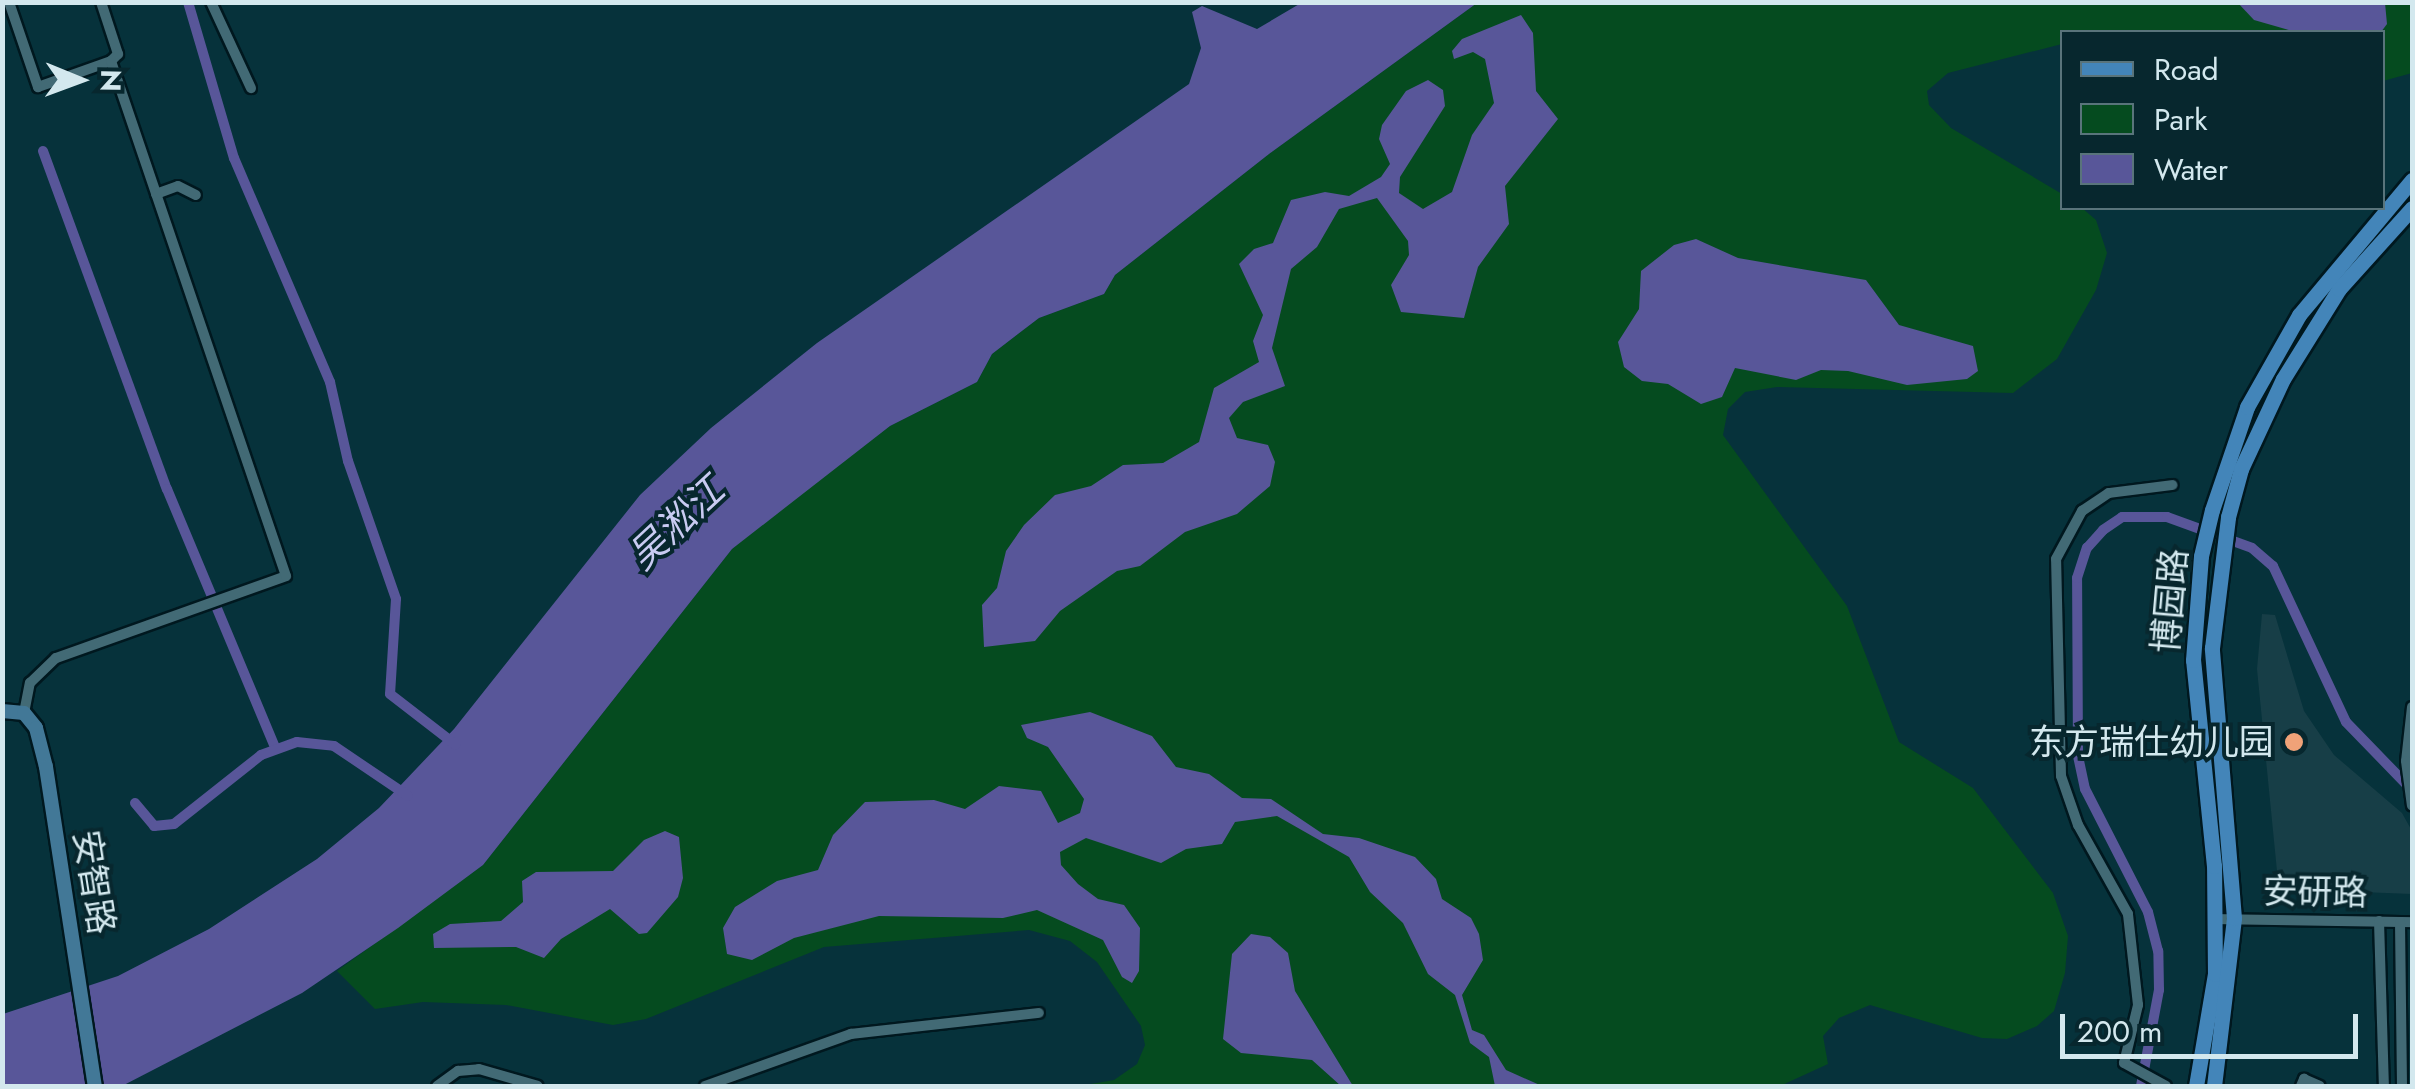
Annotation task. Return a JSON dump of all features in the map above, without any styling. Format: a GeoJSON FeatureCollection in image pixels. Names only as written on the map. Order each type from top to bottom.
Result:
{"type":"FeatureCollection","features":[{"type":"Feature","properties":{"kind":"main road","name":"博园路"},"geometry":{"type":"LineString","coordinates":[[2214,1086],[2234,918],[2214,680],[2220,513],[2247,407],[2299,316],[2412,180]]}},
{"type":"Feature","properties":{"kind":"main road","name":"博园路"},"geometry":{"type":"LineString","coordinates":[[2196,1086],[2215,974],[2216,919],[2194,660],[2201,556],[2283,379],[2340,290],[2412,208]]}},
{"type":"Feature","properties":{"kind":"street"},"geometry":{"type":"LineString","coordinates":[[9,2],[38,87],[111,61],[118,54],[100,2]]}},
{"type":"Feature","properties":{"kind":"street"},"geometry":{"type":"LineString","coordinates":[[210,2],[251,88]]}},
{"type":"Feature","properties":{"kind":"street"},"geometry":{"type":"LineString","coordinates":[[2,711],[24,714],[30,684],[56,658],[286,576],[111,61]]}},
{"type":"Feature","properties":{"kind":"street"},"geometry":{"type":"LineString","coordinates":[[156,194],[178,186],[196,195]]}},
{"type":"Feature","properties":{"kind":"street"},"geometry":{"type":"LineString","coordinates":[[2165,1086],[2124,1063],[2138,1005],[2128,914],[2078,825],[2061,776],[2056,559],[2082,511],[2108,493],[2172,485]]}},
{"type":"Feature","properties":{"kind":"street"},"geometry":{"type":"LineString","coordinates":[[2412,707],[2406,761],[2412,806]]}},
{"type":"Feature","properties":{"kind":"street","name":"安智路"},"geometry":{"type":"LineString","coordinates":[[24,714],[36,728],[46,767],[94,1086]]}},
{"type":"Feature","properties":{"kind":"street","name":"安研路"},"geometry":{"type":"LineString","coordinates":[[2216,919],[2406,922]]}},
{"type":"Feature","properties":{"kind":"street"},"geometry":{"type":"LineString","coordinates":[[2379,921],[2384,1086]]}},
{"type":"Feature","properties":{"kind":"street"},"geometry":{"type":"LineString","coordinates":[[2405,1081],[2406,922]]}},
{"type":"Feature","properties":{"kind":"street"},"geometry":{"type":"LineString","coordinates":[[704,1086],[850,1034],[1039,1014]]}},
{"type":"Feature","properties":{"kind":"street"},"geometry":{"type":"LineString","coordinates":[[437,1086],[452,1075],[493,1070],[538,1086]]}},
{"type":"Feature","properties":{"kind":"street"},"geometry":{"type":"LineString","coordinates":[[2301,1086],[2304,1079],[2320,1086]]}},
{"type":"Feature","properties":{"kind":"shaded area","name":"东方瑞仕幼儿园"},"geometry":{"type":"Polygon","coordinates":[[[2262,614],[2275,615],[2304,711],[2334,755],[2402,813],[2412,831],[2412,894],[2286,889],[2278,881],[2257,669],[2262,614]]]}},
{"type":"Feature","properties":{"kind":"green space"},"geometry":{"type":"Polygon","coordinates":[[[1477,3],[2412,3],[2412,73],[2385,80],[2385,30],[2060,30],[2060,45],[1948,73],[1927,91],[1929,105],[1951,128],[2060,193],[2060,210],[2084,210],[2096,220],[2107,253],[2096,290],[2057,359],[2013,393],[1777,387],[1745,392],[1728,409],[1723,435],[1847,606],[1899,742],[1973,788],[2053,893],[2068,936],[2065,973],[2054,1011],[2037,1026],[2007,1039],[1982,1038],[1870,1005],[1839,1018],[1823,1036],[1828,1064],[1780,1086],[1079,1086],[1114,1080],[1137,1064],[1145,1045],[1141,1026],[1097,962],[1070,941],[1029,930],[824,947],[646,1019],[613,1025],[506,1005],[423,1002],[375,1009],[337,971],[483,865],[732,549],[890,426],[977,382],[992,354],[1039,318],[1104,294],[1115,275],[1269,154],[1477,3]]]}},
{"type":"Feature","properties":{"kind":"water","name":"吴淞江"},"geometry":{"type":"Polygon","coordinates":[[[1301,3],[1477,3],[1269,154],[1115,275],[1104,294],[1039,318],[992,354],[977,382],[890,426],[732,549],[483,865],[398,928],[302,993],[122,1086],[3,1086],[3,1014],[118,976],[209,929],[317,859],[379,808],[454,729],[640,495],[711,428],[817,343],[1189,84],[1201,48],[1192,12],[1202,6],[1257,29],[1301,3]]]}},
{"type":"Feature","properties":{"kind":"water"},"geometry":{"type":"Polygon","coordinates":[[[2238,3],[2385,3],[2387,24],[2382,30],[2289,30],[2254,20],[2238,3]]]}},
{"type":"Feature","properties":{"kind":"water"},"geometry":{"type":"Polygon","coordinates":[[[1521,15],[1533,33],[1536,91],[1558,119],[1505,186],[1509,224],[1478,267],[1464,318],[1401,312],[1391,285],[1409,255],[1408,241],[1377,198],[1339,209],[1317,247],[1291,269],[1272,348],[1285,386],[1243,402],[1229,418],[1237,438],[1268,445],[1275,462],[1270,486],[1237,514],[1185,532],[1140,566],[1117,571],[1060,611],[1035,641],[984,647],[982,605],[997,588],[1006,551],[1024,525],[1055,495],[1091,486],[1123,465],[1163,463],[1199,442],[1214,388],[1259,362],[1253,341],[1263,315],[1239,264],[1254,249],[1273,243],[1291,200],[1325,192],[1349,196],[1381,177],[1390,164],[1379,139],[1382,125],[1406,91],[1428,80],[1443,90],[1445,106],[1400,177],[1399,193],[1423,209],[1452,192],[1472,135],[1494,103],[1485,59],[1473,52],[1454,59],[1452,51],[1462,39],[1521,15]]]}},
{"type":"Feature","properties":{"kind":"water"},"geometry":{"type":"Polygon","coordinates":[[[1696,239],[1738,258],[1866,280],[1899,325],[1973,346],[1978,371],[1967,379],[1907,385],[1848,371],[1821,370],[1796,380],[1735,368],[1722,397],[1701,404],[1668,384],[1642,381],[1624,367],[1618,342],[1639,309],[1641,271],[1674,245],[1696,239]]]}},
{"type":"Feature","properties":{"kind":"water"},"geometry":{"type":"Polygon","coordinates":[[[1090,712],[1152,736],[1176,767],[1209,774],[1242,798],[1271,799],[1323,834],[1359,838],[1415,857],[1436,879],[1442,899],[1471,918],[1479,934],[1483,960],[1462,995],[1472,1030],[1484,1035],[1506,1070],[1542,1086],[1495,1086],[1489,1057],[1470,1043],[1455,995],[1428,974],[1403,923],[1370,892],[1349,857],[1277,816],[1235,822],[1222,844],[1186,849],[1161,863],[1086,838],[1060,852],[1061,865],[1078,884],[1098,899],[1124,905],[1140,928],[1139,971],[1132,983],[1122,977],[1103,940],[1037,910],[1003,918],[879,916],[794,938],[752,960],[727,954],[723,928],[735,907],[777,881],[818,870],[833,835],[865,802],[934,800],[965,809],[999,786],[1041,791],[1058,823],[1080,813],[1084,799],[1048,747],[1027,738],[1021,725],[1090,712]]]}},
{"type":"Feature","properties":{"kind":"water"},"geometry":{"type":"Polygon","coordinates":[[[665,831],[679,837],[683,878],[678,897],[647,933],[639,934],[610,909],[561,939],[544,958],[516,947],[434,948],[433,934],[450,924],[501,921],[523,902],[522,881],[536,872],[613,871],[644,840],[665,831]]]}},
{"type":"Feature","properties":{"kind":"water"},"geometry":{"type":"Polygon","coordinates":[[[1251,934],[1270,937],[1288,953],[1295,991],[1353,1086],[1341,1086],[1312,1060],[1241,1053],[1223,1039],[1232,954],[1251,934]]]}},
{"type":"Feature","properties":{"kind":"waterway"},"geometry":{"type":"LineString","coordinates":[[188,2],[234,158],[330,382],[348,461],[396,599],[390,694],[456,745]]}},
{"type":"Feature","properties":{"kind":"waterway"},"geometry":{"type":"LineString","coordinates":[[43,151],[167,489],[275,747]]}},
{"type":"Feature","properties":{"kind":"waterway"},"geometry":{"type":"LineString","coordinates":[[2141,1086],[2159,990],[2158,951],[2148,912],[2085,789],[2078,755],[2077,578],[2087,548],[2103,530],[2122,517],[2167,517],[2252,548],[2273,566],[2346,722],[2412,790]]}},
{"type":"Feature","properties":{"kind":"waterway"},"geometry":{"type":"LineString","coordinates":[[135,803],[154,826],[174,824],[261,755],[297,742],[334,746],[408,796]]}},
{"type":"Feature","properties":{"kind":"place","name":"东方瑞仕幼儿园"},"geometry":{"type":"Point","coordinates":[2294,742]}}]}
